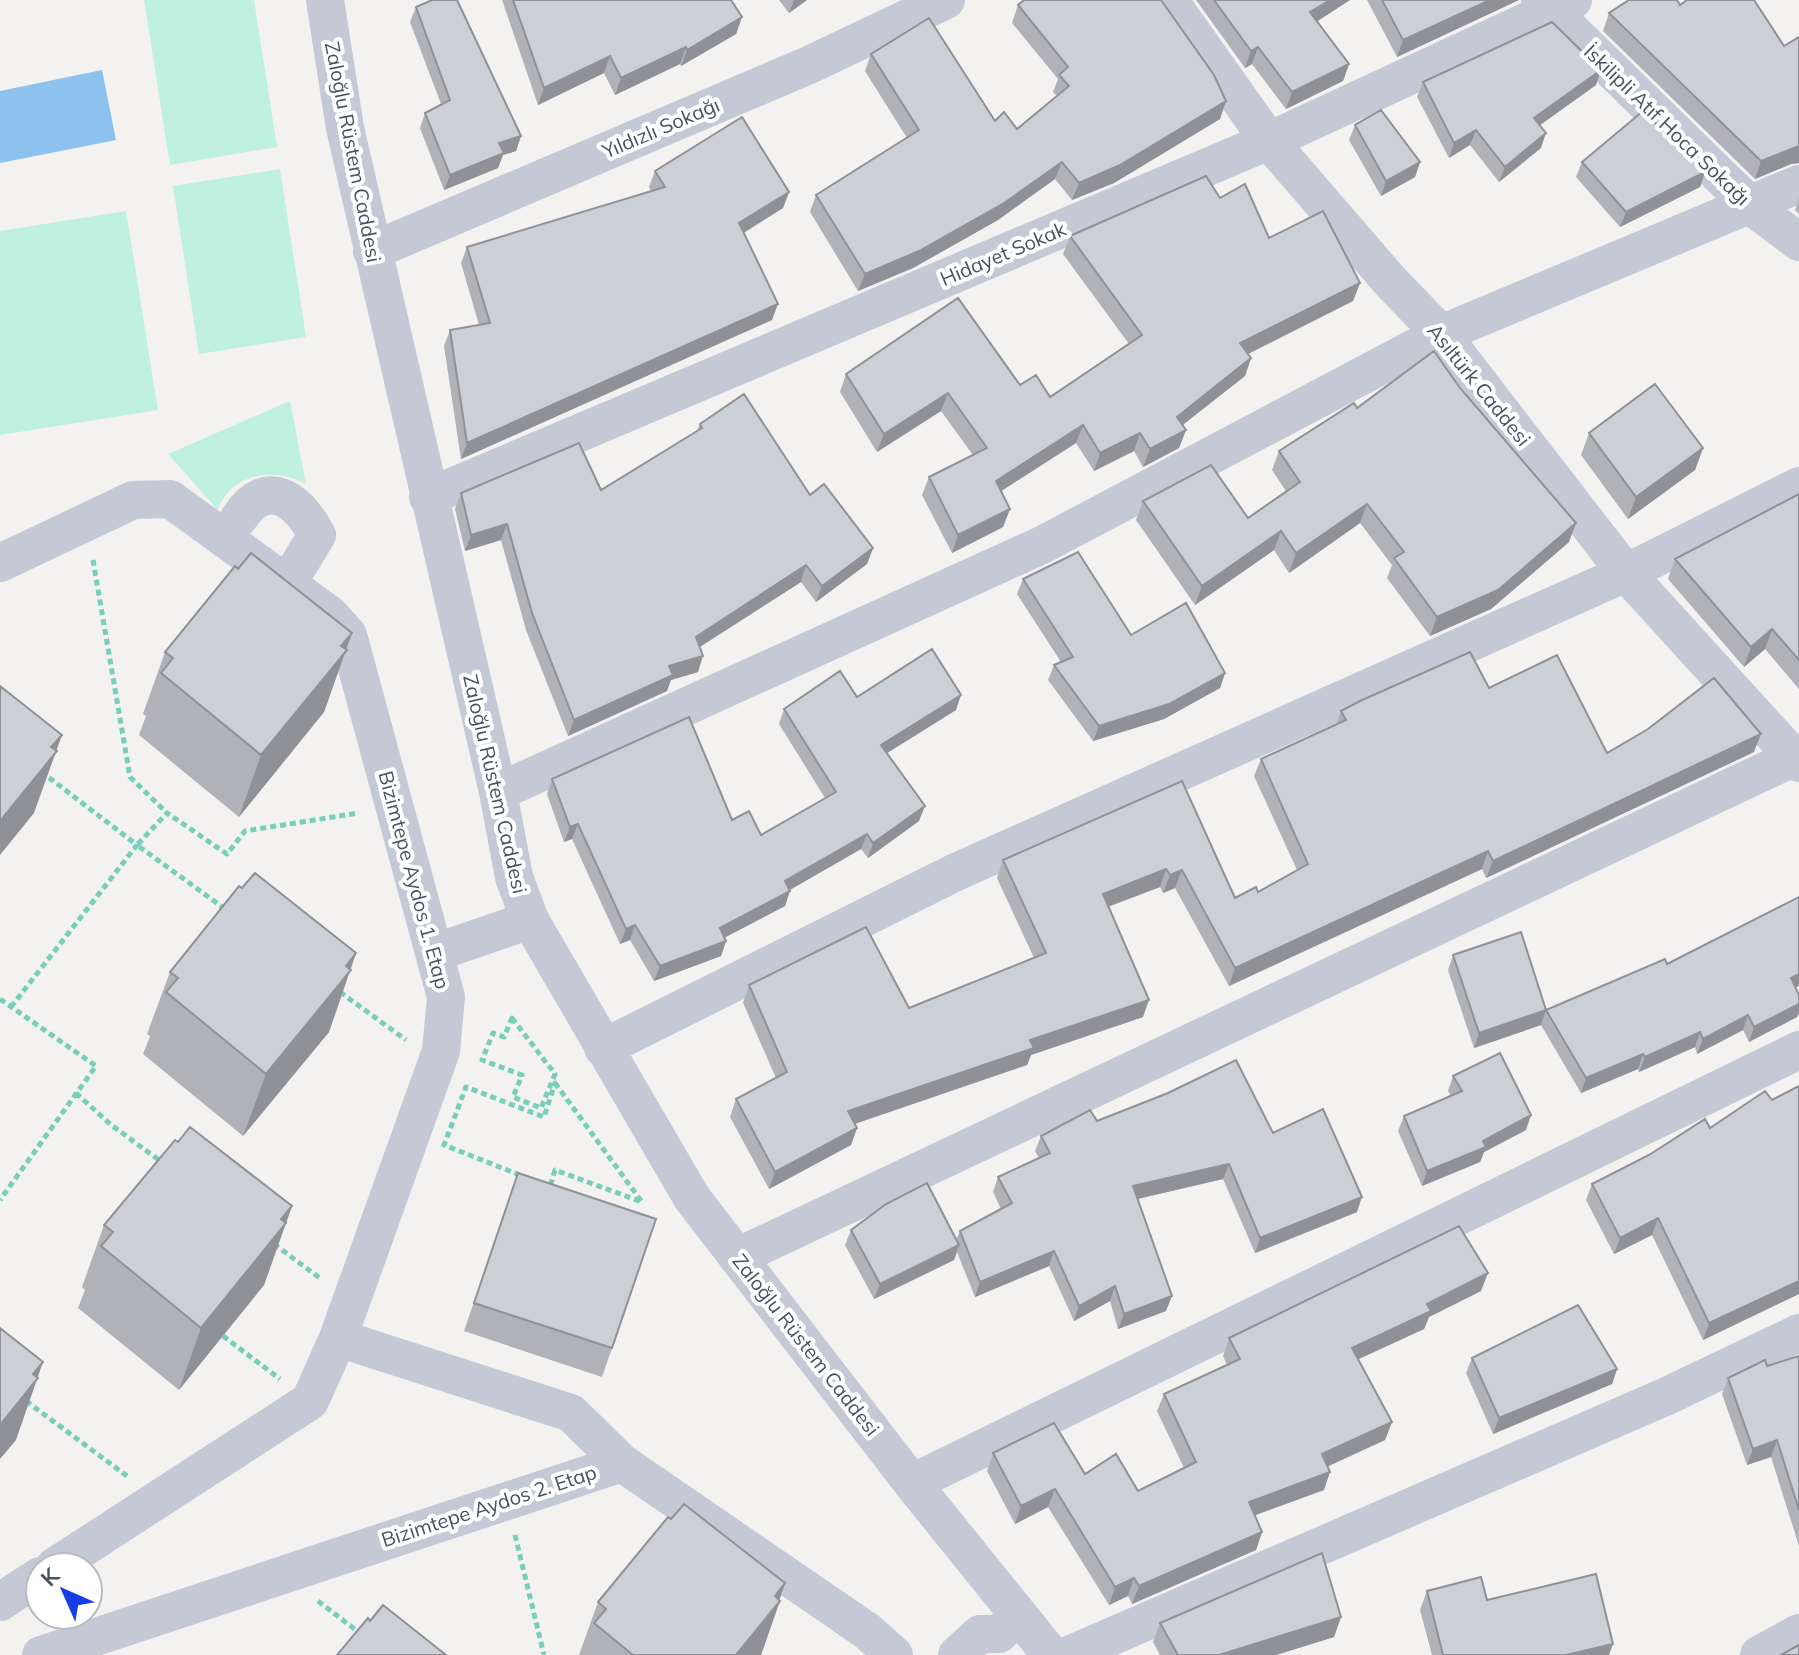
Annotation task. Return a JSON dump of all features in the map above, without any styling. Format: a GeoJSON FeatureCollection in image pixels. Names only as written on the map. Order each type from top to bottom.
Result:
{"type":"FeatureCollection","features":[{"type":"Feature","properties":{"kind":"street","name":"Zaloğlu Rüstem Caddesi"},"geometry":{"type":"LineString","coordinates":[[325,0],[345,128],[372,251],[498,792],[514,877],[530,920],[692,1198],[912,1483],[990,1641],[1051,1655]]}},
{"type":"Feature","properties":{"kind":"street","name":"Yıldızlı Sokağı"},"geometry":{"type":"LineString","coordinates":[[372,251],[809,65],[946,0]]}},
{"type":"Feature","properties":{"kind":"street","name":"Asıltürk Caddesi"},"geometry":{"type":"LineString","coordinates":[[1169,0],[1269,141],[1390,281],[1441,334],[1626,573],[1797,759]]}},
{"type":"Feature","properties":{"kind":"street","name":"Hidayet Sokak"},"geometry":{"type":"LineString","coordinates":[[428,497],[1269,141],[1554,4]]}},
{"type":"Feature","properties":{"kind":"street","name":"İskilipli Atıf Hoca Sokağı"},"geometry":{"type":"LineString","coordinates":[[1554,4],[1751,206],[1799,242]]}},
{"type":"Feature","properties":{"kind":"street"},"geometry":{"type":"LineString","coordinates":[[498,792],[1042,545],[1441,334],[1799,184]]}},
{"type":"Feature","properties":{"kind":"street"},"geometry":{"type":"LineString","coordinates":[[603,1048],[956,872],[1626,573],[1799,486]]}},
{"type":"Feature","properties":{"kind":"street"},"geometry":{"type":"LineString","coordinates":[[239,518],[249,503],[265,495],[288,499],[306,514],[317,535],[287,584]]}},
{"type":"Feature","properties":{"kind":"street","name":"Bizimtepe Aydos 1. Etap"},"geometry":{"type":"LineString","coordinates":[[0,563],[133,500],[170,499],[330,615],[348,635],[446,997],[437,1062],[338,1338],[310,1401]]}},
{"type":"Feature","properties":{"kind":"street"},"geometry":{"type":"LineString","coordinates":[[737,1257],[1797,759]]}},
{"type":"Feature","properties":{"kind":"street"},"geometry":{"type":"LineString","coordinates":[[434,953],[530,920]]}},
{"type":"Feature","properties":{"kind":"street"},"geometry":{"type":"LineString","coordinates":[[912,1483],[1799,1050]]}},
{"type":"Feature","properties":{"kind":"street"},"geometry":{"type":"LineString","coordinates":[[1069,1655],[1667,1396],[1799,1333]]}},
{"type":"Feature","properties":{"kind":"street"},"geometry":{"type":"LineString","coordinates":[[338,1338],[571,1413],[622,1463]]}},
{"type":"Feature","properties":{"kind":"street"},"geometry":{"type":"LineString","coordinates":[[79,1551],[310,1401]]}},
{"type":"Feature","properties":{"kind":"street","name":"Bizimtepe Aydos 2. Etap"},"geometry":{"type":"LineString","coordinates":[[41,1655],[622,1463],[867,1631],[894,1655]]}},
{"type":"Feature","properties":{"kind":"street"},"geometry":{"type":"LineString","coordinates":[[0,1602],[24,1586]]}},
{"type":"Feature","properties":{"kind":"street"},"geometry":{"type":"LineString","coordinates":[[1759,1655],[1799,1633]]}},
{"type":"Feature","properties":{"kind":"path"},"geometry":{"type":"LineString","coordinates":[[87,522],[130,777],[167,813],[227,854],[245,831],[395,808]]}},
{"type":"Feature","properties":{"kind":"path"},"geometry":{"type":"LineString","coordinates":[[37,768],[233,915]]}},
{"type":"Feature","properties":{"kind":"path"},"geometry":{"type":"LineString","coordinates":[[11,1007],[137,845],[167,813]]}},
{"type":"Feature","properties":{"kind":"path"},"geometry":{"type":"LineString","coordinates":[[329,984],[437,1062],[466,1087],[544,1117],[555,1083],[642,1202],[555,1170],[550,1187],[444,1145],[466,1087]]}},
{"type":"Feature","properties":{"kind":"path"},"geometry":{"type":"LineString","coordinates":[[0,999],[96,1066],[0,1200]]}},
{"type":"Feature","properties":{"kind":"path"},"geometry":{"type":"LineString","coordinates":[[512,1018],[555,1074],[541,1108],[526,1102],[513,1097],[522,1075],[482,1060],[493,1033],[504,1037],[512,1018]]}},
{"type":"Feature","properties":{"kind":"path"},"geometry":{"type":"LineString","coordinates":[[76,1093],[110,1124],[173,1171]]}},
{"type":"Feature","properties":{"kind":"path"},"geometry":{"type":"LineString","coordinates":[[524,1110],[526,1102]]}},
{"type":"Feature","properties":{"kind":"path"},"geometry":{"type":"LineString","coordinates":[[262,1236],[351,1300]]}},
{"type":"Feature","properties":{"kind":"path"},"geometry":{"type":"LineString","coordinates":[[223,1336],[310,1401]]}},
{"type":"Feature","properties":{"kind":"path"},"geometry":{"type":"LineString","coordinates":[[24,1399],[159,1499]]}},
{"type":"Feature","properties":{"kind":"path"},"geometry":{"type":"LineString","coordinates":[[506,1501],[544,1655]]}},
{"type":"Feature","properties":{"kind":"path"},"geometry":{"type":"LineString","coordinates":[[282,1574],[365,1637]]}},
{"type":"Feature","properties":{"kind":"green space"},"geometry":{"type":"Polygon","coordinates":[[[144,0],[254,0],[277,147],[170,165],[144,0]]]}},
{"type":"Feature","properties":{"kind":"green space"},"geometry":{"type":"Polygon","coordinates":[[[280,169],[306,337],[199,354],[173,186],[280,169]]]}},
{"type":"Feature","properties":{"kind":"green space"},"geometry":{"type":"Polygon","coordinates":[[[126,211],[158,410],[0,435],[0,231],[126,211]]]}},
{"type":"Feature","properties":{"kind":"green space"},"geometry":{"type":"Polygon","coordinates":[[[290,401],[306,484],[281,476],[256,476],[233,488],[218,510],[168,454],[290,401]]]}},
{"type":"Feature","properties":{"kind":"water"},"geometry":{"type":"Polygon","coordinates":[[[102,70],[116,140],[0,163],[0,91],[102,70]]]}},
{"type":"Feature","properties":{"kind":"building"},"geometry":{"type":"Polygon","coordinates":[[[432,0],[457,0],[521,136],[499,143],[504,153],[450,175],[425,113],[450,100],[416,7],[432,0]]]}},
{"type":"Feature","properties":{"kind":"building"},"geometry":{"type":"Polygon","coordinates":[[[513,0],[731,0],[742,17],[687,50],[686,47],[621,78],[610,56],[544,88],[513,0]]]}},
{"type":"Feature","properties":{"kind":"building"},"geometry":{"type":"Polygon","coordinates":[[[1024,0],[1161,0],[1214,75],[1226,101],[1120,165],[1079,183],[1062,162],[1004,203],[919,251],[865,274],[816,195],[919,130],[871,54],[929,18],[995,121],[1004,112],[1017,129],[1069,86],[1059,75],[1068,67],[1018,5],[1024,0]]]}},
{"type":"Feature","properties":{"kind":"building"},"geometry":{"type":"Polygon","coordinates":[[[1214,0],[1330,0],[1310,12],[1349,64],[1292,92],[1258,47],[1251,51],[1214,0]]]}},
{"type":"Feature","properties":{"kind":"building"},"geometry":{"type":"Polygon","coordinates":[[[1382,0],[1490,0],[1403,40],[1382,0]]]}},
{"type":"Feature","properties":{"kind":"building"},"geometry":{"type":"Polygon","coordinates":[[[1629,0],[1677,0],[1680,5],[1687,0],[1754,0],[1784,46],[1799,37],[1799,146],[1761,161],[1609,13],[1629,0]]]}},
{"type":"Feature","properties":{"kind":"building"},"geometry":{"type":"Polygon","coordinates":[[[1552,22],[1601,70],[1534,118],[1546,133],[1505,167],[1476,130],[1454,143],[1423,82],[1552,22]]]}},
{"type":"Feature","properties":{"kind":"building"},"geometry":{"type":"Polygon","coordinates":[[[1381,110],[1420,162],[1386,181],[1355,125],[1381,110]]]}},
{"type":"Feature","properties":{"kind":"building"},"geometry":{"type":"Polygon","coordinates":[[[1643,111],[1705,172],[1626,212],[1582,162],[1643,111]]]}},
{"type":"Feature","properties":{"kind":"building"},"geometry":{"type":"Polygon","coordinates":[[[742,117],[789,192],[739,223],[778,304],[467,443],[450,330],[490,323],[467,247],[665,187],[655,171],[742,117]]]}},
{"type":"Feature","properties":{"kind":"building"},"geometry":{"type":"Polygon","coordinates":[[[1206,176],[1220,198],[1245,184],[1269,238],[1323,211],[1360,283],[1240,343],[1251,358],[1177,417],[1186,430],[1150,449],[1140,433],[1100,453],[1083,425],[996,481],[1010,509],[958,535],[929,477],[987,448],[948,393],[884,434],[846,374],[958,298],[1020,385],[1036,375],[1050,397],[1142,335],[1070,236],[1206,176]]]}},
{"type":"Feature","properties":{"kind":"building"},"geometry":{"type":"Polygon","coordinates":[[[1434,351],[1460,388],[1576,523],[1498,590],[1437,617],[1394,558],[1404,552],[1367,504],[1296,553],[1281,531],[1202,586],[1143,501],[1211,465],[1248,518],[1300,482],[1279,451],[1354,403],[1357,408],[1434,351]]]}},
{"type":"Feature","properties":{"kind":"building"},"geometry":{"type":"Polygon","coordinates":[[[1655,384],[1703,448],[1636,497],[1589,433],[1655,384]]]}},
{"type":"Feature","properties":{"kind":"building"},"geometry":{"type":"Polygon","coordinates":[[[744,394],[810,495],[824,484],[873,548],[822,586],[806,565],[696,637],[703,656],[669,666],[673,675],[574,720],[532,613],[507,524],[471,535],[461,493],[579,443],[601,490],[702,428],[700,424],[744,394]]]}},
{"type":"Feature","properties":{"kind":"building"},"geometry":{"type":"Polygon","coordinates":[[[1799,494],[1799,660],[1772,629],[1751,647],[1675,559],[1799,494]]]}},
{"type":"Feature","properties":{"kind":"building"},"geometry":{"type":"Polygon","coordinates":[[[1078,552],[1131,635],[1186,603],[1225,673],[1169,704],[1099,726],[1054,665],[1073,657],[1023,579],[1078,552]]]}},
{"type":"Feature","properties":{"kind":"building"},"geometry":{"type":"Polygon","coordinates":[[[251,553],[352,633],[341,646],[347,650],[261,755],[161,673],[173,658],[165,652],[235,566],[238,569],[251,553]]]}},
{"type":"Feature","properties":{"kind":"building"},"geometry":{"type":"Polygon","coordinates":[[[932,649],[961,695],[881,745],[925,806],[873,843],[867,834],[785,881],[790,891],[720,928],[726,941],[660,966],[635,925],[626,929],[578,824],[570,827],[552,779],[689,717],[732,820],[749,811],[761,835],[836,792],[784,709],[840,671],[857,697],[932,649]]]}},
{"type":"Feature","properties":{"kind":"building"},"geometry":{"type":"Polygon","coordinates":[[[1470,652],[1489,688],[1557,655],[1607,753],[1648,729],[1714,678],[1761,734],[1493,861],[1488,851],[1235,968],[1182,870],[1170,875],[1166,869],[1103,894],[1149,1000],[1030,1040],[1034,1048],[848,1111],[857,1128],[775,1172],[736,1099],[787,1072],[749,985],[866,927],[909,1008],[1046,953],[1003,860],[1182,781],[1235,898],[1256,887],[1258,892],[1308,864],[1261,759],[1346,720],[1341,711],[1360,701],[1470,652]]]}},
{"type":"Feature","properties":{"kind":"building"},"geometry":{"type":"Polygon","coordinates":[[[0,686],[62,735],[51,747],[57,751],[0,821],[0,686]]]}},
{"type":"Feature","properties":{"kind":"building"},"geometry":{"type":"Polygon","coordinates":[[[255,873],[356,953],[346,966],[351,970],[266,1074],[166,992],[178,978],[170,972],[239,886],[242,888],[255,873]]]}},
{"type":"Feature","properties":{"kind":"building"},"geometry":{"type":"Polygon","coordinates":[[[1799,897],[1799,974],[1791,978],[1799,995],[1799,1004],[1754,1027],[1748,1015],[1703,1039],[1700,1032],[1645,1057],[1643,1054],[1586,1078],[1546,1010],[1665,959],[1667,964],[1799,897]]]}},
{"type":"Feature","properties":{"kind":"building"},"geometry":{"type":"Polygon","coordinates":[[[1521,932],[1546,1010],[1479,1033],[1453,955],[1521,932]]]}},
{"type":"Feature","properties":{"kind":"building"},"geometry":{"type":"Polygon","coordinates":[[[1500,1053],[1531,1115],[1483,1141],[1486,1147],[1427,1171],[1404,1116],[1462,1091],[1453,1076],[1500,1053]]]}},
{"type":"Feature","properties":{"kind":"building"},"geometry":{"type":"Polygon","coordinates":[[[1236,1060],[1273,1133],[1323,1109],[1362,1197],[1260,1238],[1229,1164],[1133,1186],[1172,1296],[1124,1314],[1115,1286],[1079,1306],[1054,1251],[980,1282],[960,1231],[1012,1203],[998,1177],[1050,1153],[1041,1136],[1090,1110],[1097,1121],[1168,1093],[1236,1060]]]}},
{"type":"Feature","properties":{"kind":"building"},"geometry":{"type":"Polygon","coordinates":[[[1799,1086],[1799,1281],[1709,1323],[1658,1218],[1620,1238],[1592,1184],[1649,1155],[1705,1119],[1710,1128],[1765,1091],[1772,1100],[1799,1086]]]}},
{"type":"Feature","properties":{"kind":"building"},"geometry":{"type":"Polygon","coordinates":[[[190,1127],[292,1206],[281,1219],[286,1223],[201,1328],[101,1246],[113,1232],[104,1225],[175,1140],[178,1142],[190,1127]]]}},
{"type":"Feature","properties":{"kind":"building"},"geometry":{"type":"Polygon","coordinates":[[[518,1173],[656,1219],[612,1348],[474,1303],[518,1173]]]}},
{"type":"Feature","properties":{"kind":"building"},"geometry":{"type":"Polygon","coordinates":[[[927,1183],[959,1245],[880,1284],[851,1230],[886,1204],[927,1183]]]}},
{"type":"Feature","properties":{"kind":"building"},"geometry":{"type":"Polygon","coordinates":[[[1459,1226],[1488,1273],[1427,1304],[1431,1311],[1352,1348],[1392,1422],[1322,1454],[1330,1472],[1249,1502],[1262,1532],[1139,1586],[1134,1578],[1115,1587],[1055,1489],[1021,1506],[993,1453],[1054,1423],[1085,1474],[1116,1454],[1138,1491],[1196,1462],[1164,1394],[1240,1359],[1229,1338],[1459,1226]]]}},
{"type":"Feature","properties":{"kind":"building"},"geometry":{"type":"Polygon","coordinates":[[[1578,1305],[1617,1369],[1499,1418],[1472,1358],[1578,1305]]]}},
{"type":"Feature","properties":{"kind":"building"},"geometry":{"type":"Polygon","coordinates":[[[0,1328],[43,1362],[33,1374],[38,1378],[0,1425],[0,1328]]]}},
{"type":"Feature","properties":{"kind":"building"},"geometry":{"type":"Polygon","coordinates":[[[1799,1356],[1799,1510],[1777,1440],[1753,1449],[1728,1378],[1765,1360],[1767,1366],[1799,1356]]]}},
{"type":"Feature","properties":{"kind":"building"},"geometry":{"type":"Polygon","coordinates":[[[684,1504],[785,1583],[775,1596],[780,1601],[736,1655],[633,1655],[594,1623],[606,1609],[598,1602],[668,1517],[671,1519],[684,1504]]]}},
{"type":"Feature","properties":{"kind":"building"},"geometry":{"type":"Polygon","coordinates":[[[1322,1553],[1341,1617],[1219,1655],[1178,1655],[1160,1623],[1322,1553]]]}},
{"type":"Feature","properties":{"kind":"building"},"geometry":{"type":"Polygon","coordinates":[[[1596,1574],[1613,1644],[1566,1655],[1443,1655],[1427,1591],[1481,1577],[1487,1600],[1596,1574]]]}},
{"type":"Feature","properties":{"kind":"building"},"geometry":{"type":"Polygon","coordinates":[[[383,1605],[446,1655],[337,1655],[383,1605]]]}},
{"type":"Feature","properties":{"kind":"building"},"geometry":{"type":"Polygon","coordinates":[[[1799,1645],[1799,1655],[1781,1655],[1799,1645]]]}}]}
